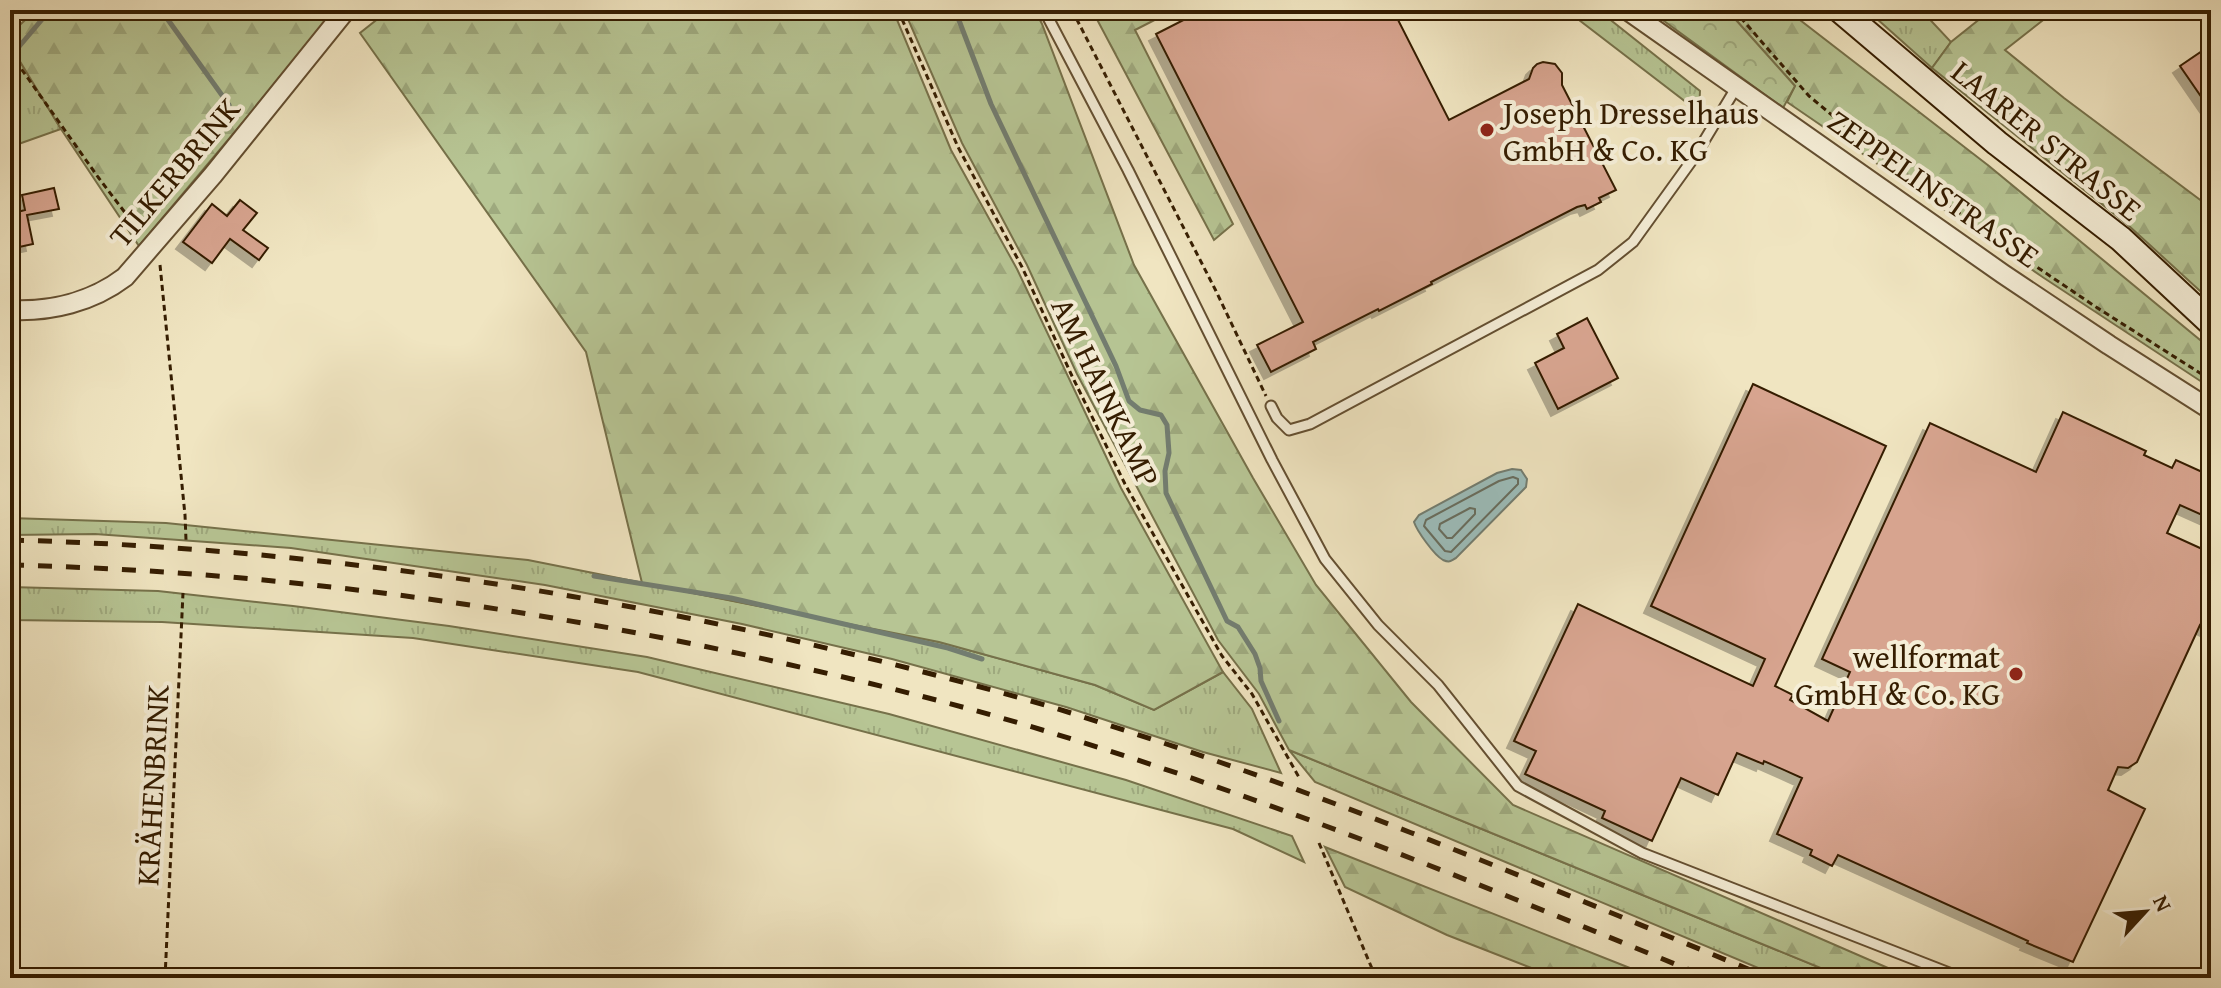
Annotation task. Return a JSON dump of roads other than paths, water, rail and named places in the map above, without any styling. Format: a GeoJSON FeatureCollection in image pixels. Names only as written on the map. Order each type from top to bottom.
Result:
{"type":"FeatureCollection","features":[{"type":"Feature","properties":{"kind":"main road","name":"LAARER STRASSE"},"geometry":{"type":"LineString","coordinates":[[1840,10],[1997,143],[2121,239],[2211,323]]}},
{"type":"Feature","properties":{"kind":"street","name":"TILKERBRINK"},"geometry":{"type":"LineString","coordinates":[[10,310],[46,308],[93,298],[125,277],[346,10]]}},
{"type":"Feature","properties":{"kind":"street","name":"ZEPPELINSTRASSE"},"geometry":{"type":"LineString","coordinates":[[1627,10],[2003,274],[2211,410]]}},
{"type":"Feature","properties":{"kind":"lane"},"geometry":{"type":"LineString","coordinates":[[1044,10],[1325,559],[1378,625],[1438,685],[1518,786],[1642,853],[1962,978]]}},
{"type":"Feature","properties":{"kind":"lane"},"geometry":{"type":"LineString","coordinates":[[1271,406],[1289,430],[1310,424],[1598,270],[1633,242],[1695,156],[1736,88]]}},
{"type":"Feature","properties":{"kind":"water"},"geometry":{"type":"Polygon","coordinates":[[[1521,470],[1527,479],[1526,487],[1456,558],[1449,561],[1439,557],[1414,522],[1419,515],[1497,473],[1521,470]]]}},
{"type":"Feature","properties":{"kind":"waterway"},"geometry":{"type":"LineString","coordinates":[[17,49],[50,10]]}},
{"type":"Feature","properties":{"kind":"waterway"},"geometry":{"type":"LineString","coordinates":[[161,10],[229,105]]}},
{"type":"Feature","properties":{"kind":"waterway"},"geometry":{"type":"LineString","coordinates":[[955,10],[991,104],[1116,366],[1129,401],[1140,410],[1161,415],[1167,425],[1169,453],[1165,471],[1166,493],[1227,621],[1238,627],[1255,654],[1261,681],[1279,721]]}},
{"type":"Feature","properties":{"kind":"waterway"},"geometry":{"type":"LineString","coordinates":[[594,576],[731,598],[948,648],[982,659]]}},
{"type":"Feature","properties":{"kind":"railway"},"geometry":{"type":"LineString","coordinates":[[10,540],[139,546],[397,570],[653,611],[906,667],[1058,709],[1217,761],[1455,850],[1770,978]]}},
{"type":"Feature","properties":{"kind":"railway"},"geometry":{"type":"LineString","coordinates":[[10,565],[196,574],[472,605],[655,636],[888,688],[1116,753],[1287,812],[1457,876],[1709,978]]}},
{"type":"Feature","properties":{"kind":"place","name":"Joseph Dresselhaus GmbH & Co. KG"},"geometry":{"type":"Point","coordinates":[1487,130]}},
{"type":"Feature","properties":{"kind":"place","name":"wellformat GmbH & Co. KG"},"geometry":{"type":"Point","coordinates":[2016,674]}}]}
